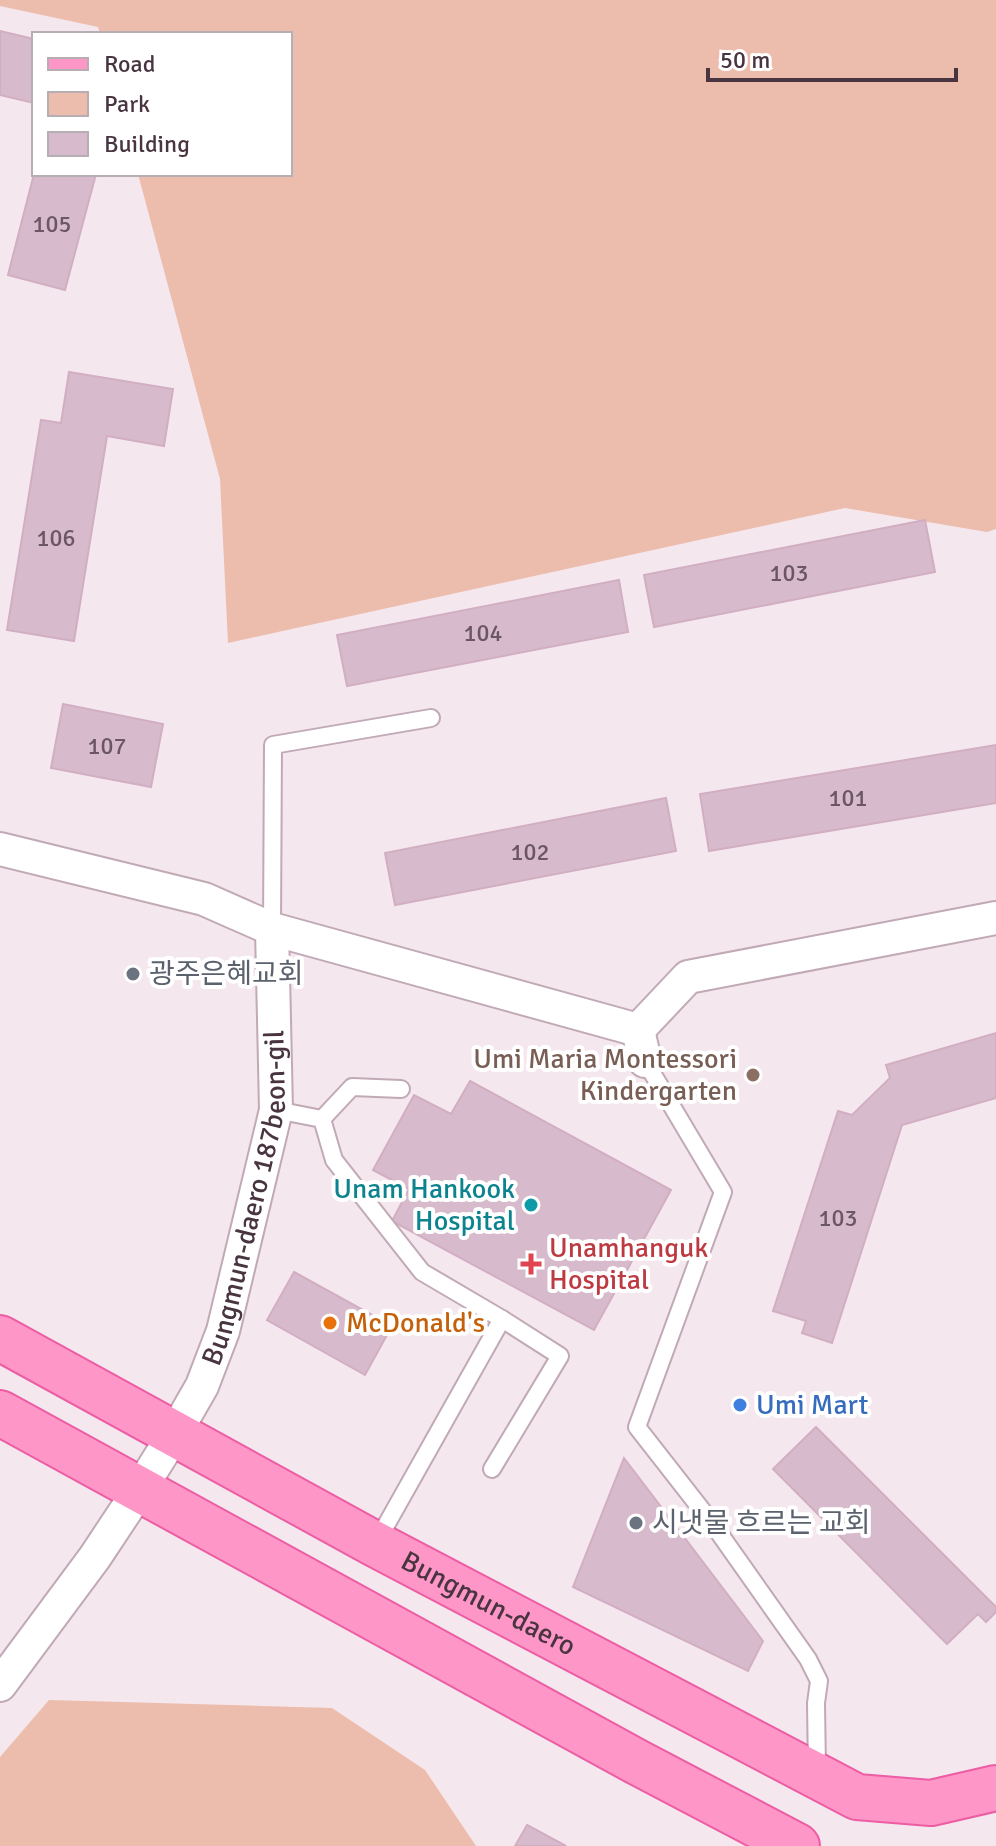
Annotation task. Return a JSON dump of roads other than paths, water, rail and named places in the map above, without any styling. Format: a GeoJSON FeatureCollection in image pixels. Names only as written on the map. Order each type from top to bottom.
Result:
{"type":"FeatureCollection","features":[{"type":"Feature","properties":{"kind":"main road","name":"Bungmun-daero"},"geometry":{"type":"LineString","coordinates":[[0,1338],[375,1544],[857,1797],[931,1803],[996,1788]]}},
{"type":"Feature","properties":{"kind":"main road"},"geometry":{"type":"LineString","coordinates":[[0,1413],[637,1762],[797,1846]]}},
{"type":"Feature","properties":{"kind":"street"},"geometry":{"type":"LineString","coordinates":[[0,849],[204,899],[272,929],[642,1045],[688,977],[996,918]]}},
{"type":"Feature","properties":{"kind":"street","name":"Bungmun-daero 187beon-gil"},"geometry":{"type":"LineString","coordinates":[[0,1685],[95,1557],[140,1489],[202,1386],[223,1331],[276,1110],[272,929]]}},
{"type":"Feature","properties":{"kind":"lane"},"geometry":{"type":"LineString","coordinates":[[272,929],[273,745],[431,718]]}},
{"type":"Feature","properties":{"kind":"lane"},"geometry":{"type":"LineString","coordinates":[[642,1045],[723,1192],[637,1427],[712,1523],[808,1659],[819,1681],[816,1703],[817,1776]]}},
{"type":"Feature","properties":{"kind":"lane"},"geometry":{"type":"LineString","coordinates":[[322,1119],[352,1087],[401,1089]]}},
{"type":"Feature","properties":{"kind":"lane"},"geometry":{"type":"LineString","coordinates":[[276,1110],[322,1119]]}},
{"type":"Feature","properties":{"kind":"lane"},"geometry":{"type":"LineString","coordinates":[[322,1119],[334,1160],[422,1272],[560,1356],[492,1469]]}},
{"type":"Feature","properties":{"kind":"lane"},"geometry":{"type":"LineString","coordinates":[[375,1544],[502,1319]]}},
{"type":"Feature","properties":{"kind":"place","name":"광주은혜교회"},"geometry":{"type":"Point","coordinates":[133,974]}},
{"type":"Feature","properties":{"kind":"place","name":"Umi Maria Montessori Kindergarten"},"geometry":{"type":"Point","coordinates":[753,1075]}},
{"type":"Feature","properties":{"kind":"place","name":"Unam Hankook Hospital"},"geometry":{"type":"Point","coordinates":[531,1205]}},
{"type":"Feature","properties":{"kind":"place","name":"Unamhanguk Hospital"},"geometry":{"type":"Point","coordinates":[531,1264]}},
{"type":"Feature","properties":{"kind":"place","name":"McDonald's"},"geometry":{"type":"Point","coordinates":[330,1323]}},
{"type":"Feature","properties":{"kind":"place","name":"Umi Mart"},"geometry":{"type":"Point","coordinates":[740,1405]}},
{"type":"Feature","properties":{"kind":"place","name":"시냇물 흐르는 교회"},"geometry":{"type":"Point","coordinates":[636,1523]}}]}
